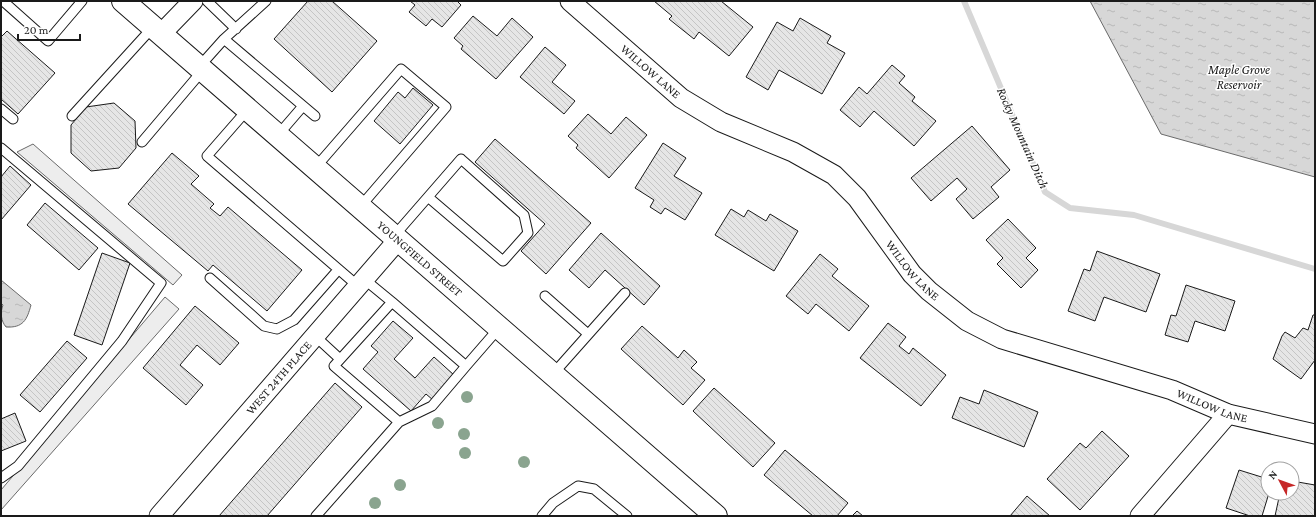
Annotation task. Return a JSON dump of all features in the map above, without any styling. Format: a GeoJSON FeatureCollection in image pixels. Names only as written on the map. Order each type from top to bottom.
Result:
{"type":"FeatureCollection","features":[{"type":"Feature","properties":{"kind":"street","name":"YOUNGFIELD STREET"},"geometry":{"type":"LineString","coordinates":[[123,1],[716,516]]}},
{"type":"Feature","properties":{"kind":"street"},"geometry":{"type":"LineString","coordinates":[[157,31],[193,1]]}},
{"type":"Feature","properties":{"kind":"street","name":"WILLOW LANE"},"geometry":{"type":"LineString","coordinates":[[570,1],[680,98],[721,122],[793,152],[834,175],[857,198],[912,274],[928,291],[967,321],[1002,340],[1172,390],[1228,414],[1315,434]]}},
{"type":"Feature","properties":{"kind":"street","name":"WEST 24TH PLACE"},"geometry":{"type":"LineString","coordinates":[[159,516],[361,283],[396,238]]}},
{"type":"Feature","properties":{"kind":"street"},"geometry":{"type":"LineString","coordinates":[[1140,516],[1228,414]]}},
{"type":"Feature","properties":{"kind":"lane"},"geometry":{"type":"LineString","coordinates":[[3,1],[48,41],[82,1]]}},
{"type":"Feature","properties":{"kind":"lane"},"geometry":{"type":"LineString","coordinates":[[207,1],[236,29]]}},
{"type":"Feature","properties":{"kind":"lane"},"geometry":{"type":"LineString","coordinates":[[142,142],[224,40],[266,1]]}},
{"type":"Feature","properties":{"kind":"lane"},"geometry":{"type":"LineString","coordinates":[[72,116],[157,31]]}},
{"type":"Feature","properties":{"kind":"lane"},"geometry":{"type":"LineString","coordinates":[[224,40],[315,116]]}},
{"type":"Feature","properties":{"kind":"lane"},"geometry":{"type":"LineString","coordinates":[[315,168],[401,69],[446,107],[360,207]]}},
{"type":"Feature","properties":{"kind":"lane"},"geometry":{"type":"LineString","coordinates":[[278,135],[303,106]]}},
{"type":"Feature","properties":{"kind":"lane"},"geometry":{"type":"LineString","coordinates":[[1,109],[13,119]]}},
{"type":"Feature","properties":{"kind":"lane"},"geometry":{"type":"LineString","coordinates":[[248,109],[208,156],[338,270],[392,302],[466,366]]}},
{"type":"Feature","properties":{"kind":"lane"},"geometry":{"type":"LineString","coordinates":[[1,148],[161,283],[122,341],[18,466],[1,478]]}},
{"type":"Feature","properties":{"kind":"lane"},"geometry":{"type":"LineString","coordinates":[[396,238],[428,197],[461,159],[524,215],[528,233],[504,262],[428,197]]}},
{"type":"Feature","properties":{"kind":"lane"},"geometry":{"type":"LineString","coordinates":[[210,278],[264,326],[277,329],[294,320],[338,270]]}},
{"type":"Feature","properties":{"kind":"lane"},"geometry":{"type":"LineString","coordinates":[[553,374],[625,293]]}},
{"type":"Feature","properties":{"kind":"lane"},"geometry":{"type":"LineString","coordinates":[[545,296],[588,334]]}},
{"type":"Feature","properties":{"kind":"lane"},"geometry":{"type":"LineString","coordinates":[[392,302],[334,366],[399,422]]}},
{"type":"Feature","properties":{"kind":"lane"},"geometry":{"type":"LineString","coordinates":[[316,516],[399,422],[432,406],[499,328]]}},
{"type":"Feature","properties":{"kind":"lane"},"geometry":{"type":"LineString","coordinates":[[315,336],[340,359]]}},
{"type":"Feature","properties":{"kind":"lane"},"geometry":{"type":"LineString","coordinates":[[542,516],[553,503],[578,486],[594,489],[627,516]]}},
{"type":"Feature","properties":{"kind":"shaded area"},"geometry":{"type":"Polygon","coordinates":[[[33,144],[182,275],[173,285],[17,152],[33,144]]]}},
{"type":"Feature","properties":{"kind":"shaded area"},"geometry":{"type":"Polygon","coordinates":[[[165,297],[179,309],[1,510],[1,490],[165,297]]]}},
{"type":"Feature","properties":{"kind":"water","name":"Maple Grove Reservoir"},"geometry":{"type":"Polygon","coordinates":[[[1090,1],[1315,1],[1315,177],[1161,134],[1090,1]]]}},
{"type":"Feature","properties":{"kind":"water"},"geometry":{"type":"Polygon","coordinates":[[[1,280],[31,305],[26,319],[17,326],[6,327],[2,320],[3,305],[1,303],[1,280]]]}},
{"type":"Feature","properties":{"kind":"building"},"geometry":{"type":"Polygon","coordinates":[[[308,1],[332,1],[377,41],[332,92],[274,39],[308,1]]]}},
{"type":"Feature","properties":{"kind":"building"},"geometry":{"type":"Polygon","coordinates":[[[410,1],[457,1],[461,5],[442,27],[432,19],[426,26],[409,12],[415,5],[410,1]]]}},
{"type":"Feature","properties":{"kind":"building"},"geometry":{"type":"Polygon","coordinates":[[[654,1],[721,1],[753,27],[729,56],[699,32],[694,39],[669,19],[672,16],[654,1]]]}},
{"type":"Feature","properties":{"kind":"building"},"geometry":{"type":"Polygon","coordinates":[[[473,16],[497,36],[512,18],[533,37],[496,79],[461,49],[463,46],[454,38],[473,16]]]}},
{"type":"Feature","properties":{"kind":"building"},"geometry":{"type":"Polygon","coordinates":[[[800,18],[831,36],[827,43],[845,53],[822,94],[779,70],[768,90],[746,77],[777,22],[793,31],[800,18]]]}},
{"type":"Feature","properties":{"kind":"building"},"geometry":{"type":"Polygon","coordinates":[[[7,31],[55,73],[18,114],[1,99],[1,37],[7,31]]]}},
{"type":"Feature","properties":{"kind":"building"},"geometry":{"type":"Polygon","coordinates":[[[545,47],[566,65],[552,82],[575,101],[564,114],[520,77],[545,47]]]}},
{"type":"Feature","properties":{"kind":"building"},"geometry":{"type":"Polygon","coordinates":[[[892,65],[905,76],[899,83],[915,97],[912,101],[936,121],[914,146],[874,111],[860,127],[840,110],[859,87],[867,94],[892,65]]]}},
{"type":"Feature","properties":{"kind":"building"},"geometry":{"type":"Polygon","coordinates":[[[413,88],[433,105],[400,144],[374,121],[398,92],[405,98],[413,88]]]}},
{"type":"Feature","properties":{"kind":"building"},"geometry":{"type":"Polygon","coordinates":[[[114,103],[135,121],[136,148],[119,168],[91,171],[71,153],[71,125],[86,107],[114,103]]]}},
{"type":"Feature","properties":{"kind":"building"},"geometry":{"type":"Polygon","coordinates":[[[588,114],[611,134],[626,117],[647,135],[609,178],[576,148],[578,145],[568,136],[588,114]]]}},
{"type":"Feature","properties":{"kind":"building"},"geometry":{"type":"Polygon","coordinates":[[[972,126],[1010,170],[991,187],[999,197],[973,219],[956,199],[967,189],[957,178],[931,201],[911,178],[972,126]]]}},
{"type":"Feature","properties":{"kind":"building"},"geometry":{"type":"Polygon","coordinates":[[[495,139],[591,223],[546,274],[521,251],[545,224],[475,162],[495,139]]]}},
{"type":"Feature","properties":{"kind":"building"},"geometry":{"type":"Polygon","coordinates":[[[663,143],[686,158],[674,176],[702,193],[685,220],[665,208],[661,214],[650,207],[654,200],[635,188],[663,143]]]}},
{"type":"Feature","properties":{"kind":"building"},"geometry":{"type":"Polygon","coordinates":[[[172,153],[199,176],[191,184],[214,204],[210,208],[220,216],[228,207],[302,270],[267,311],[213,265],[208,271],[128,204],[172,153]]]}},
{"type":"Feature","properties":{"kind":"building"},"geometry":{"type":"Polygon","coordinates":[[[10,166],[31,185],[1,220],[1,177],[10,166]]]}},
{"type":"Feature","properties":{"kind":"building"},"geometry":{"type":"Polygon","coordinates":[[[45,203],[98,248],[79,270],[27,225],[45,203]]]}},
{"type":"Feature","properties":{"kind":"building"},"geometry":{"type":"Polygon","coordinates":[[[731,209],[744,217],[748,210],[766,221],[770,214],[798,231],[774,271],[715,235],[731,209]]]}},
{"type":"Feature","properties":{"kind":"building"},"geometry":{"type":"Polygon","coordinates":[[[1008,219],[1036,248],[1026,258],[1038,270],[1021,288],[997,264],[1003,258],[986,240],[1008,219]]]}},
{"type":"Feature","properties":{"kind":"building"},"geometry":{"type":"Polygon","coordinates":[[[601,233],[660,286],[644,305],[605,270],[589,288],[569,270],[601,233]]]}},
{"type":"Feature","properties":{"kind":"building"},"geometry":{"type":"Polygon","coordinates":[[[1097,251],[1160,274],[1146,312],[1104,297],[1095,321],[1068,311],[1084,269],[1090,271],[1097,251]]]}},
{"type":"Feature","properties":{"kind":"building"},"geometry":{"type":"Polygon","coordinates":[[[102,253],[130,263],[102,345],[74,335],[102,253]]]}},
{"type":"Feature","properties":{"kind":"building"},"geometry":{"type":"Polygon","coordinates":[[[820,254],[838,269],[832,276],[869,306],[849,331],[816,304],[808,314],[786,296],[820,254]]]}},
{"type":"Feature","properties":{"kind":"building"},"geometry":{"type":"Polygon","coordinates":[[[1186,285],[1235,301],[1225,331],[1195,321],[1188,342],[1165,335],[1171,315],[1176,316],[1186,285]]]}},
{"type":"Feature","properties":{"kind":"building"},"geometry":{"type":"Polygon","coordinates":[[[195,306],[239,343],[220,365],[197,345],[180,365],[203,385],[186,405],[143,368],[195,306]]]}},
{"type":"Feature","properties":{"kind":"building"},"geometry":{"type":"Polygon","coordinates":[[[1313,315],[1315,315],[1315,360],[1301,379],[1273,359],[1285,332],[1295,338],[1303,328],[1308,330],[1313,315]]]}},
{"type":"Feature","properties":{"kind":"building"},"geometry":{"type":"Polygon","coordinates":[[[393,321],[413,338],[394,359],[415,378],[434,357],[454,375],[433,400],[426,394],[411,411],[363,369],[378,352],[371,346],[393,321]]]}},
{"type":"Feature","properties":{"kind":"building"},"geometry":{"type":"Polygon","coordinates":[[[888,323],[906,337],[899,346],[909,354],[913,348],[946,375],[921,406],[860,358],[888,323]]]}},
{"type":"Feature","properties":{"kind":"building"},"geometry":{"type":"Polygon","coordinates":[[[642,326],[678,358],[684,350],[697,362],[691,368],[705,380],[683,405],[621,349],[642,326]]]}},
{"type":"Feature","properties":{"kind":"building"},"geometry":{"type":"Polygon","coordinates":[[[67,341],[87,358],[40,412],[20,395],[67,341]]]}},
{"type":"Feature","properties":{"kind":"building"},"geometry":{"type":"Polygon","coordinates":[[[335,383],[362,407],[267,516],[219,516],[335,383]]]}},
{"type":"Feature","properties":{"kind":"building"},"geometry":{"type":"Polygon","coordinates":[[[714,388],[775,443],[753,467],[693,411],[714,388]]]}},
{"type":"Feature","properties":{"kind":"building"},"geometry":{"type":"Polygon","coordinates":[[[984,390],[1038,412],[1024,447],[952,418],[960,397],[979,404],[984,390]]]}},
{"type":"Feature","properties":{"kind":"building"},"geometry":{"type":"Polygon","coordinates":[[[15,413],[26,441],[1,451],[1,419],[15,413]]]}},
{"type":"Feature","properties":{"kind":"building"},"geometry":{"type":"Polygon","coordinates":[[[1102,431],[1129,456],[1080,510],[1047,479],[1080,443],[1086,448],[1102,431]]]}},
{"type":"Feature","properties":{"kind":"building"},"geometry":{"type":"Polygon","coordinates":[[[785,450],[848,503],[837,516],[813,516],[764,475],[785,450]]]}},
{"type":"Feature","properties":{"kind":"building"},"geometry":{"type":"Polygon","coordinates":[[[1239,470],[1260,477],[1260,501],[1267,501],[1262,516],[1250,516],[1226,508],[1239,470]]]}},
{"type":"Feature","properties":{"kind":"building"},"geometry":{"type":"Polygon","coordinates":[[[1300,482],[1315,485],[1315,516],[1275,516],[1278,501],[1300,501],[1300,482]]]}},
{"type":"Feature","properties":{"kind":"building"},"geometry":{"type":"Polygon","coordinates":[[[1027,496],[1050,516],[1010,516],[1027,496]]]}},
{"type":"Feature","properties":{"kind":"building"},"geometry":{"type":"Polygon","coordinates":[[[857,511],[863,516],[852,516],[857,511]]]}},
{"type":"Feature","properties":{"kind":"waterway","name":"Rocky Mountain Ditch"},"geometry":{"type":"LineString","coordinates":[[964,1],[1045,192],[1070,208],[1134,215],[1315,269]]}}]}
